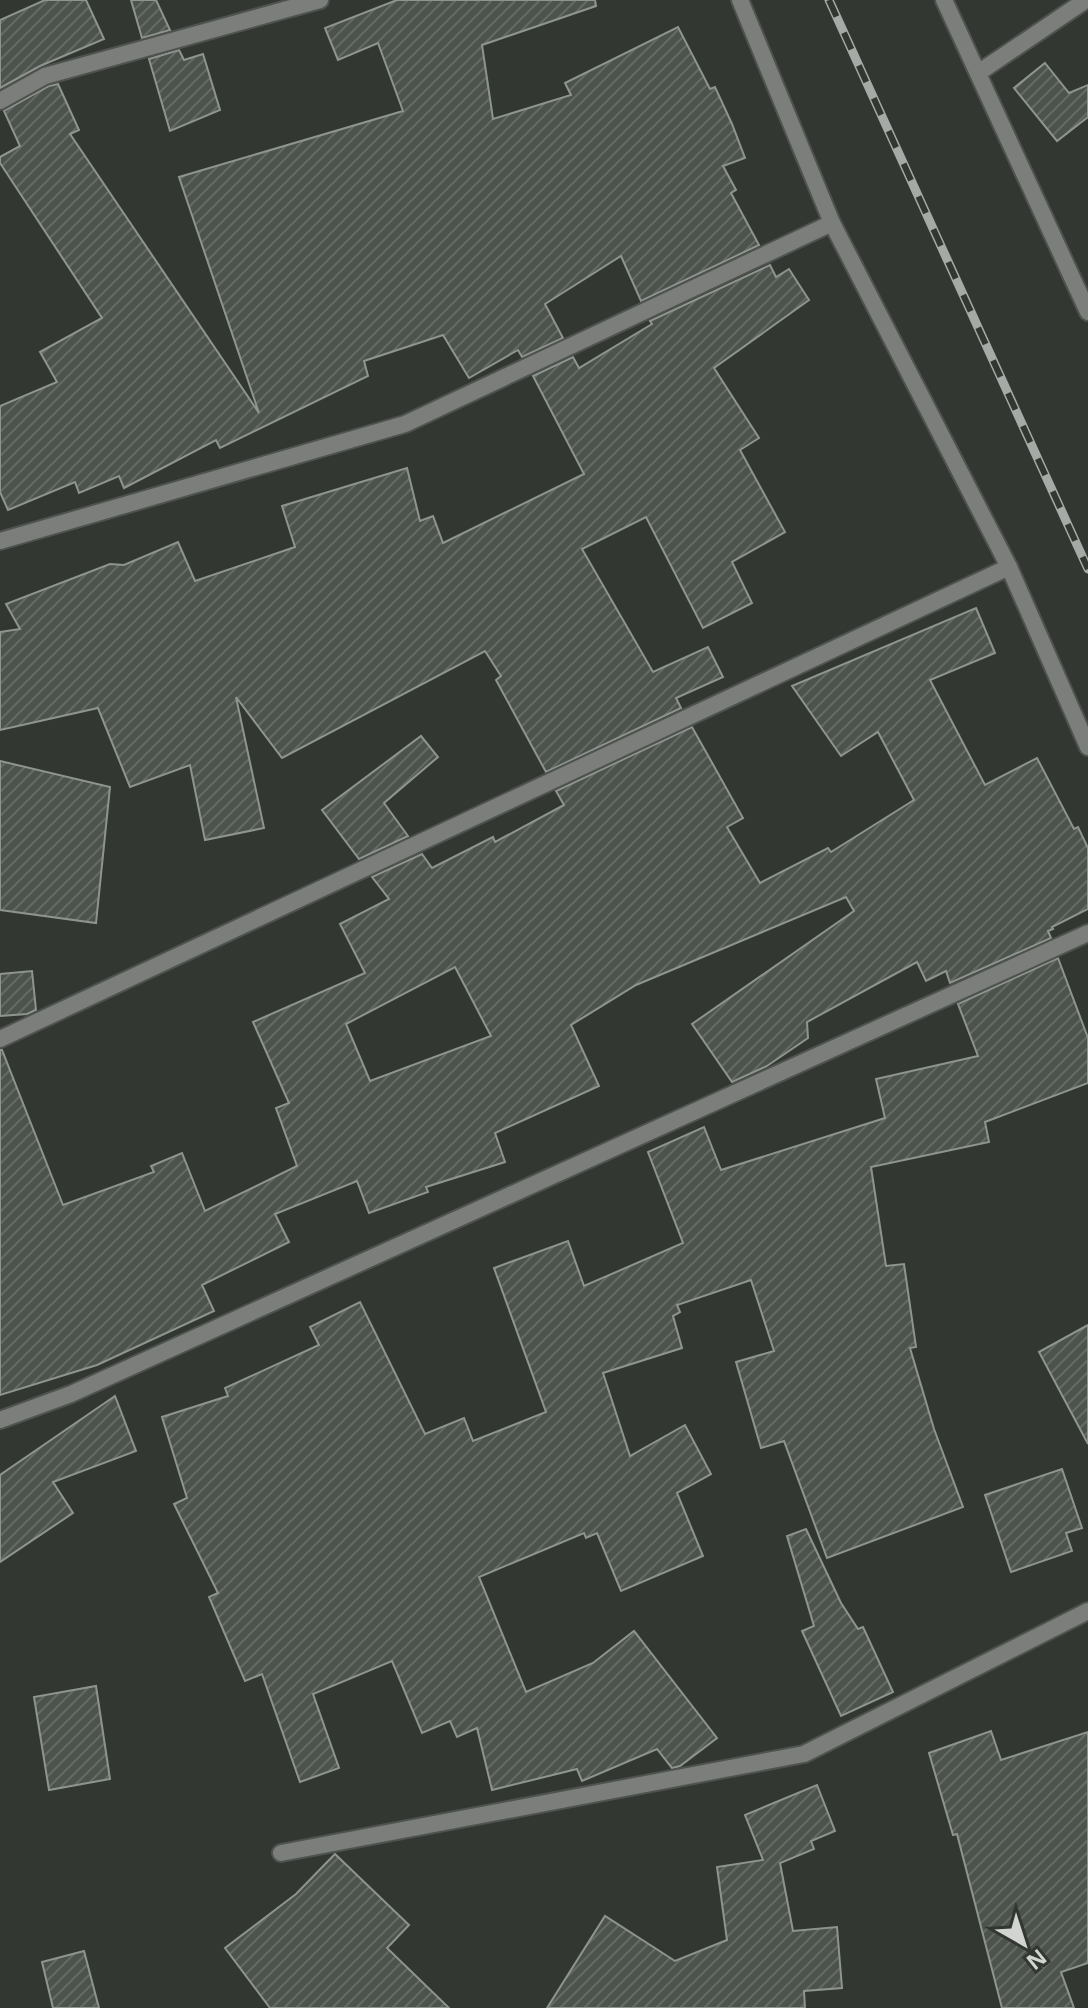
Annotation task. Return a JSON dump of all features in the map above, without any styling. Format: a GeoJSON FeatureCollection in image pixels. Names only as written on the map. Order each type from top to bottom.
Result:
{"type":"FeatureCollection","features":[{"type":"Feature","properties":{"kind":"street"},"geometry":{"type":"LineString","coordinates":[[0,101],[45,76],[320,0]]}},
{"type":"Feature","properties":{"kind":"street"},"geometry":{"type":"LineString","coordinates":[[740,0],[832,223],[1009,567],[1088,747]]}},
{"type":"Feature","properties":{"kind":"street"},"geometry":{"type":"LineString","coordinates":[[944,0],[1088,312]]}},
{"type":"Feature","properties":{"kind":"street"},"geometry":{"type":"LineString","coordinates":[[978,73],[1086,0]]}},
{"type":"Feature","properties":{"kind":"street"},"geometry":{"type":"LineString","coordinates":[[0,541],[405,424],[832,223]]}},
{"type":"Feature","properties":{"kind":"street"},"geometry":{"type":"LineString","coordinates":[[0,1039],[1009,567]]}},
{"type":"Feature","properties":{"kind":"street"},"geometry":{"type":"LineString","coordinates":[[0,1420],[71,1394],[1088,933]]}},
{"type":"Feature","properties":{"kind":"street"},"geometry":{"type":"LineString","coordinates":[[281,1853],[804,1754],[1088,1611]]}},
{"type":"Feature","properties":{"kind":"building"},"geometry":{"type":"Polygon","coordinates":[[[45,0],[86,0],[104,39],[40,66],[0,88],[0,20],[45,0]]]}},
{"type":"Feature","properties":{"kind":"building"},"geometry":{"type":"Polygon","coordinates":[[[131,0],[156,0],[170,30],[142,38],[131,0]]]}},
{"type":"Feature","properties":{"kind":"building"},"geometry":{"type":"Polygon","coordinates":[[[397,0],[595,0],[596,6],[482,45],[493,119],[571,95],[565,83],[678,27],[710,89],[715,87],[745,158],[723,166],[736,190],[731,193],[759,245],[641,301],[621,256],[545,304],[563,338],[522,357],[518,350],[469,378],[443,335],[364,361],[368,376],[220,448],[216,440],[124,488],[119,476],[79,493],[75,482],[8,510],[0,492],[0,406],[57,382],[40,352],[102,318],[0,163],[0,157],[20,146],[4,111],[58,84],[79,130],[70,134],[259,413],[179,177],[403,111],[378,43],[338,60],[325,28],[397,0]]]}},
{"type":"Feature","properties":{"kind":"building"},"geometry":{"type":"Polygon","coordinates":[[[179,50],[184,60],[203,54],[220,110],[170,131],[149,59],[179,50]]]}},
{"type":"Feature","properties":{"kind":"building"},"geometry":{"type":"Polygon","coordinates":[[[1045,63],[1069,93],[1088,85],[1088,117],[1057,141],[1014,88],[1045,63]]]}},
{"type":"Feature","properties":{"kind":"building"},"geometry":{"type":"Polygon","coordinates":[[[770,265],[776,277],[789,269],[809,300],[714,368],[759,438],[740,450],[785,532],[732,562],[752,603],[703,628],[646,517],[582,549],[653,672],[708,647],[723,677],[676,698],[681,708],[546,772],[496,680],[501,676],[485,651],[282,758],[236,697],[264,828],[205,840],[190,765],[130,787],[98,708],[0,730],[0,632],[20,629],[6,604],[110,564],[124,565],[178,542],[195,581],[295,547],[282,506],[407,468],[420,521],[433,516],[443,543],[584,474],[533,376],[573,357],[579,368],[652,324],[650,321],[770,265]]]}},
{"type":"Feature","properties":{"kind":"building"},"geometry":{"type":"Polygon","coordinates":[[[976,608],[995,653],[930,680],[985,785],[1037,758],[1074,829],[1078,827],[1088,848],[1088,909],[1052,927],[1048,931],[1051,938],[950,983],[946,971],[926,981],[917,962],[807,1022],[808,1038],[767,1066],[732,1082],[692,1024],[854,911],[846,897],[636,985],[571,1025],[599,1086],[495,1133],[505,1162],[426,1187],[428,1192],[369,1213],[357,1181],[275,1214],[289,1242],[202,1285],[214,1311],[97,1365],[0,1395],[0,1050],[63,1205],[154,1172],[151,1166],[182,1153],[205,1211],[297,1166],[276,1108],[289,1103],[253,1022],[365,973],[340,924],[389,899],[372,877],[422,854],[432,868],[493,837],[495,842],[564,805],[556,791],[692,727],[743,818],[727,827],[760,883],[828,848],[831,852],[914,800],[878,732],[841,756],[792,686],[976,608]],[[455,967],[346,1024],[370,1081],[491,1036],[455,967]]]}},
{"type":"Feature","properties":{"kind":"building"},"geometry":{"type":"Polygon","coordinates":[[[421,736],[438,757],[384,803],[408,836],[359,859],[322,810],[421,736]]]}},
{"type":"Feature","properties":{"kind":"building"},"geometry":{"type":"Polygon","coordinates":[[[0,761],[110,787],[96,923],[0,910],[0,761]]]}},
{"type":"Feature","properties":{"kind":"building"},"geometry":{"type":"Polygon","coordinates":[[[1058,958],[1088,1038],[1088,1083],[985,1122],[989,1142],[871,1167],[886,1266],[904,1264],[916,1347],[910,1348],[934,1429],[963,1507],[827,1558],[784,1441],[761,1448],[736,1362],[774,1351],[751,1280],[677,1305],[680,1312],[673,1316],[682,1348],[603,1373],[630,1456],[685,1425],[711,1474],[677,1493],[703,1556],[621,1591],[597,1533],[586,1538],[584,1533],[479,1577],[526,1692],[593,1663],[634,1631],[717,1738],[680,1766],[672,1768],[657,1749],[582,1781],[577,1769],[492,1790],[477,1728],[457,1737],[450,1721],[422,1733],[392,1661],[313,1694],[339,1768],[300,1782],[262,1674],[245,1681],[209,1597],[218,1593],[174,1504],[187,1498],[162,1417],[228,1396],[225,1388],[319,1345],[310,1327],[360,1302],[425,1434],[464,1418],[473,1441],[546,1412],[494,1268],[568,1241],[584,1286],[683,1243],[648,1152],[704,1127],[721,1170],[885,1118],[876,1079],[978,1056],[958,1004],[1058,958]]]}},
{"type":"Feature","properties":{"kind":"building"},"geometry":{"type":"Polygon","coordinates":[[[32,971],[36,1010],[27,1014],[0,1016],[0,974],[32,971]]]}},
{"type":"Feature","properties":{"kind":"building"},"geometry":{"type":"Polygon","coordinates":[[[1088,1325],[1088,1444],[1039,1352],[1088,1325]]]}},
{"type":"Feature","properties":{"kind":"building"},"geometry":{"type":"Polygon","coordinates":[[[115,1396],[136,1451],[53,1482],[73,1513],[0,1562],[0,1475],[115,1396]]]}},
{"type":"Feature","properties":{"kind":"building"},"geometry":{"type":"Polygon","coordinates":[[[1062,1469],[1082,1528],[1066,1533],[1072,1551],[1011,1572],[985,1495],[1062,1469]]]}},
{"type":"Feature","properties":{"kind":"building"},"geometry":{"type":"Polygon","coordinates":[[[806,1529],[841,1603],[858,1629],[863,1627],[893,1692],[841,1716],[802,1631],[814,1626],[787,1536],[806,1529]]]}},
{"type":"Feature","properties":{"kind":"building"},"geometry":{"type":"Polygon","coordinates":[[[96,1686],[110,1779],[49,1790],[34,1697],[96,1686]]]}},
{"type":"Feature","properties":{"kind":"building"},"geometry":{"type":"Polygon","coordinates":[[[991,1731],[1001,1760],[1088,1732],[1088,1963],[1061,1972],[1074,2008],[1002,2008],[957,1834],[953,1835],[929,1753],[991,1731]]]}},
{"type":"Feature","properties":{"kind":"building"},"geometry":{"type":"Polygon","coordinates":[[[817,1785],[835,1831],[811,1841],[814,1849],[780,1863],[793,1931],[837,1927],[842,1988],[804,1991],[805,2008],[547,2008],[605,1916],[675,1961],[727,1940],[717,1867],[763,1860],[745,1815],[817,1785]]]}},
{"type":"Feature","properties":{"kind":"building"},"geometry":{"type":"Polygon","coordinates":[[[335,1854],[409,1925],[387,1948],[449,2008],[270,2008],[225,1948],[296,1894],[335,1854]]]}},
{"type":"Feature","properties":{"kind":"building"},"geometry":{"type":"Polygon","coordinates":[[[84,1951],[99,2008],[53,2008],[42,1962],[84,1951]]]}},
{"type":"Feature","properties":{"kind":"railway"},"geometry":{"type":"LineString","coordinates":[[829,0],[1088,569]]}}]}
